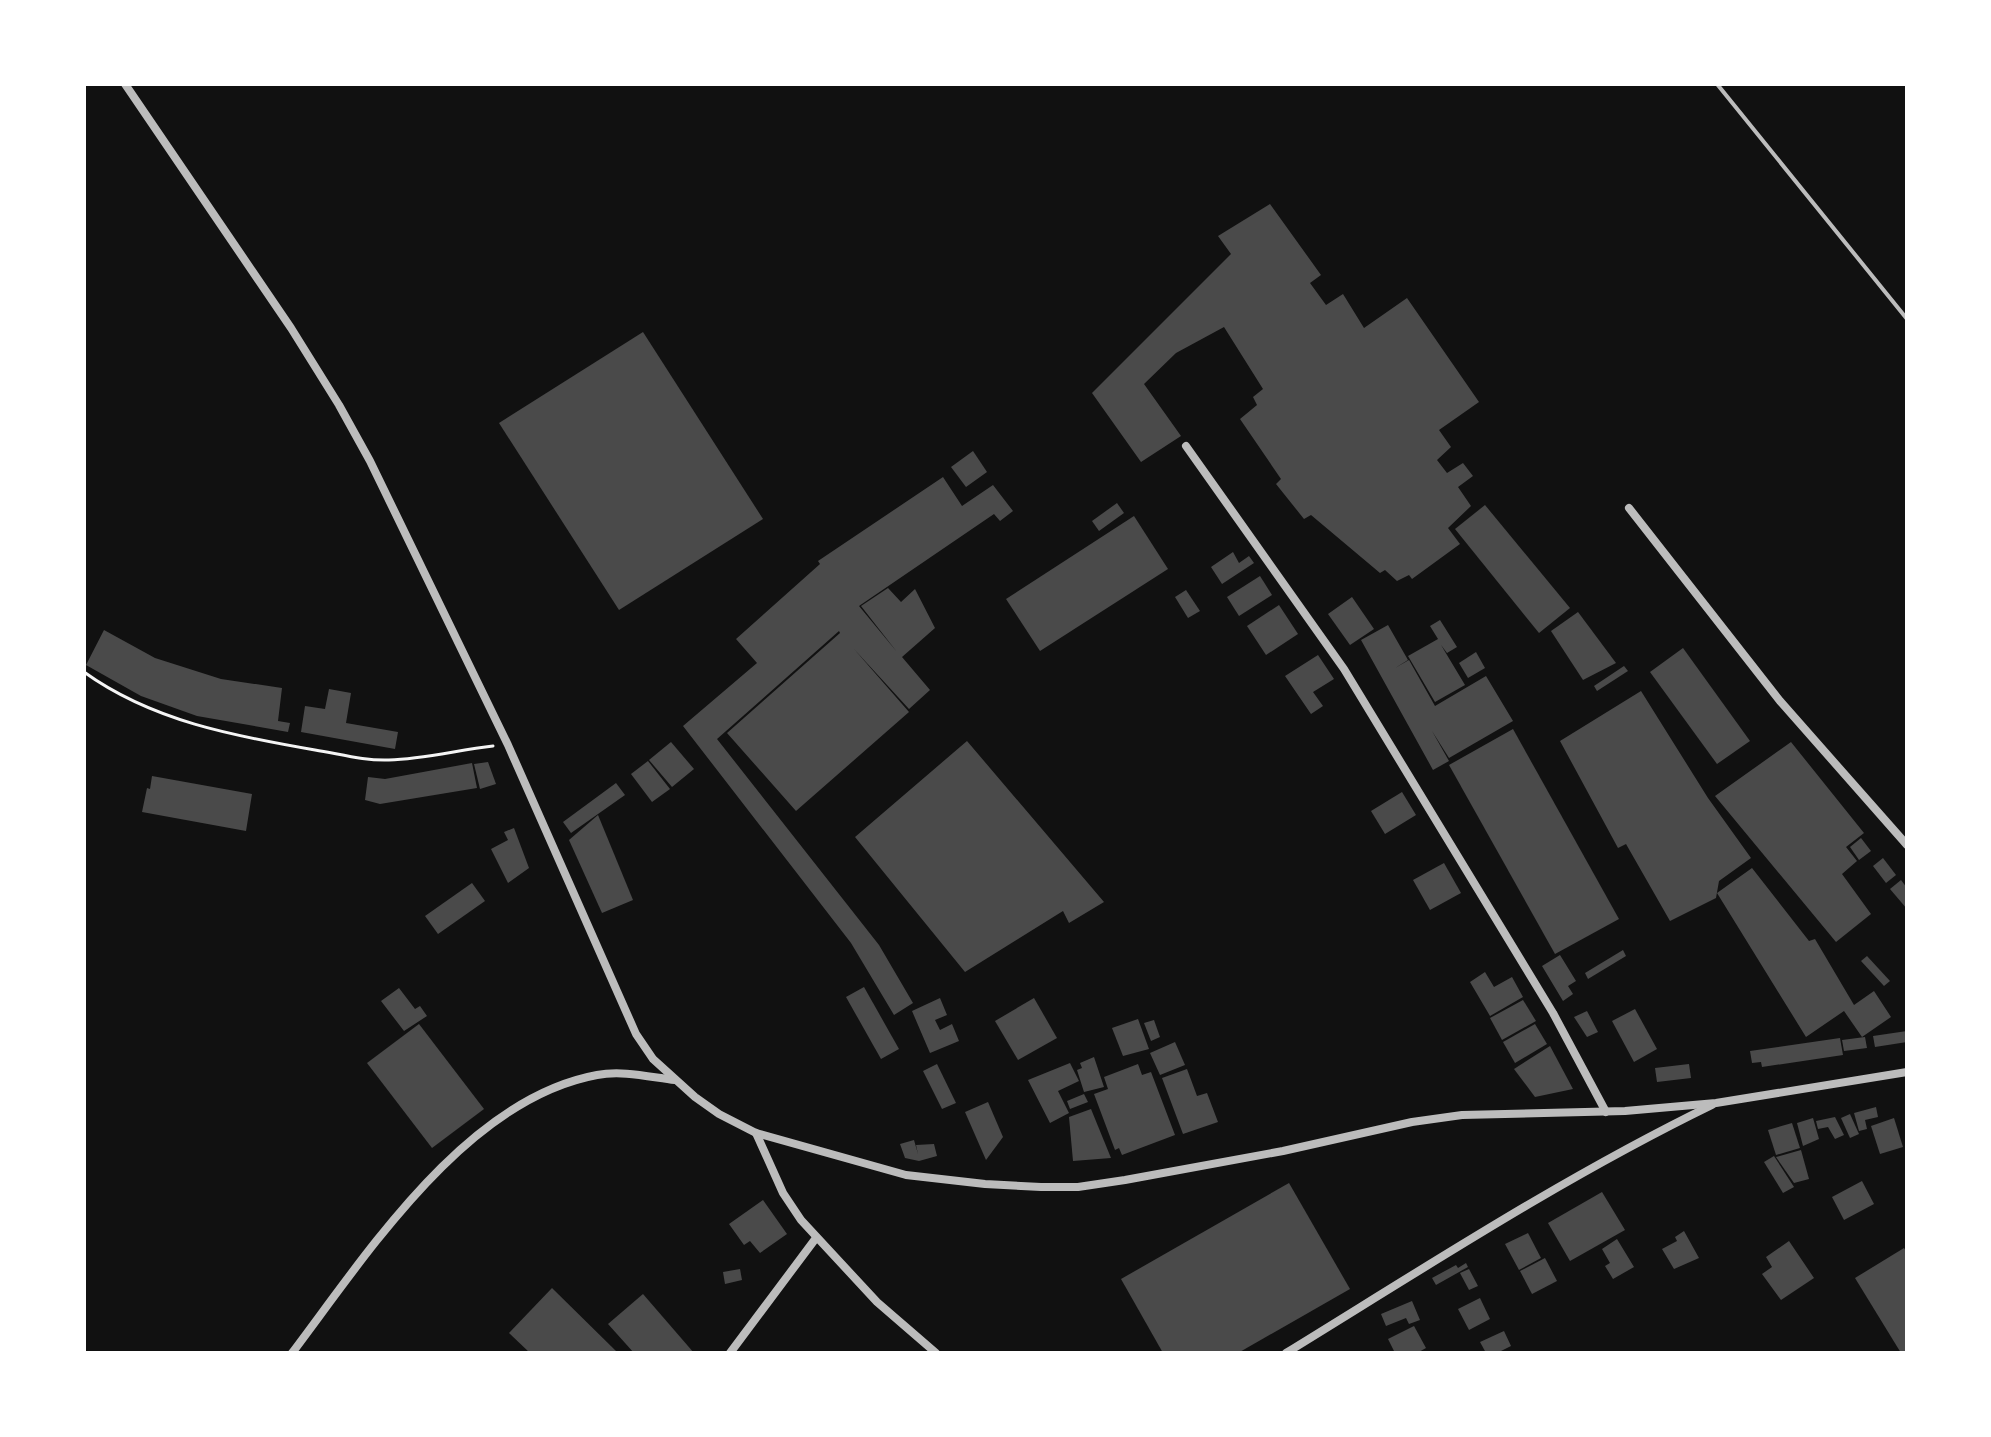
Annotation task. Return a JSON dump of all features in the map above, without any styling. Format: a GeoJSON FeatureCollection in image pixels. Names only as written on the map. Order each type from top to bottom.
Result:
{"type":"FeatureCollection","features":[{"type":"Feature","properties":{"kind":"street"},"geometry":{"type":"LineString","coordinates":[[125,84],[291,328],[339,405],[405,530],[508,745],[636,1034],[653,1059],[719,1114],[756,1133],[906,1175],[985,1184],[1078,1187],[1254,1157],[1412,1122],[1462,1115],[1606,1112],[1716,1103],[1907,1072]]}},
{"type":"Feature","properties":{"kind":"street"},"geometry":{"type":"LineString","coordinates":[[1186,446],[1351,680],[1553,1013],[1606,1112]]}},
{"type":"Feature","properties":{"kind":"street"},"geometry":{"type":"LineString","coordinates":[[1629,508],[1780,701],[1907,845]]}},
{"type":"Feature","properties":{"kind":"street"},"geometry":{"type":"LineString","coordinates":[[292,1353],[360,1263],[430,1179],[479,1134],[542,1093],[577,1080],[620,1073],[676,1080]]}},
{"type":"Feature","properties":{"kind":"street"},"geometry":{"type":"LineString","coordinates":[[1286,1353],[1484,1229],[1638,1141],[1716,1103]]}},
{"type":"Feature","properties":{"kind":"street"},"geometry":{"type":"LineString","coordinates":[[756,1133],[783,1193],[816,1238],[877,1302],[936,1353]]}},
{"type":"Feature","properties":{"kind":"street"},"geometry":{"type":"LineString","coordinates":[[730,1353],[816,1238]]}},
{"type":"Feature","properties":{"kind":"lane"},"geometry":{"type":"LineString","coordinates":[[1717,84],[1907,319]]}},
{"type":"Feature","properties":{"kind":"path"},"geometry":{"type":"LineString","coordinates":[[84,672],[131,702],[170,717],[244,736],[352,757],[402,759],[508,745]]}},
{"type":"Feature","properties":{"kind":"building"},"geometry":{"type":"Polygon","coordinates":[[[1270,204],[1321,275],[1310,283],[1326,305],[1343,294],[1364,328],[1407,298],[1479,402],[1439,430],[1451,447],[1437,460],[1447,473],[1463,463],[1473,476],[1458,487],[1471,506],[1448,528],[1460,544],[1412,579],[1409,575],[1397,581],[1385,570],[1380,573],[1311,515],[1304,519],[1276,484],[1281,479],[1240,419],[1257,405],[1253,397],[1263,389],[1224,327],[1176,353],[1144,384],[1181,436],[1141,462],[1092,393],[1231,254],[1218,236],[1270,204]]]}},
{"type":"Feature","properties":{"kind":"building"},"geometry":{"type":"Polygon","coordinates":[[[643,332],[763,519],[619,610],[499,423],[643,332]]]}},
{"type":"Feature","properties":{"kind":"building"},"geometry":{"type":"Polygon","coordinates":[[[973,451],[987,472],[966,487],[951,467],[973,451]]]}},
{"type":"Feature","properties":{"kind":"building"},"geometry":{"type":"Polygon","coordinates":[[[943,477],[962,506],[993,485],[1013,511],[1000,521],[994,514],[859,606],[897,652],[861,606],[888,588],[901,602],[915,589],[935,628],[902,657],[930,690],[909,709],[854,649],[909,712],[796,811],[727,733],[839,631],[717,739],[879,945],[913,1003],[894,1015],[851,943],[683,726],[757,663],[736,639],[820,564],[818,561],[943,477]]]}},
{"type":"Feature","properties":{"kind":"building"},"geometry":{"type":"Polygon","coordinates":[[[1117,503],[1124,513],[1099,531],[1092,521],[1117,503]]]}},
{"type":"Feature","properties":{"kind":"building"},"geometry":{"type":"Polygon","coordinates":[[[1485,505],[1570,608],[1539,633],[1455,529],[1485,505]]]}},
{"type":"Feature","properties":{"kind":"building"},"geometry":{"type":"Polygon","coordinates":[[[1134,516],[1168,569],[1040,651],[1006,599],[1134,516]]]}},
{"type":"Feature","properties":{"kind":"building"},"geometry":{"type":"Polygon","coordinates":[[[1233,552],[1239,563],[1249,556],[1254,563],[1222,584],[1211,567],[1233,552]]]}},
{"type":"Feature","properties":{"kind":"building"},"geometry":{"type":"Polygon","coordinates":[[[1260,576],[1272,595],[1239,616],[1227,597],[1260,576]]]}},
{"type":"Feature","properties":{"kind":"building"},"geometry":{"type":"Polygon","coordinates":[[[1186,590],[1200,611],[1188,618],[1175,597],[1186,590]]]}},
{"type":"Feature","properties":{"kind":"building"},"geometry":{"type":"Polygon","coordinates":[[[1352,597],[1374,629],[1350,645],[1328,614],[1352,597]]]}},
{"type":"Feature","properties":{"kind":"building"},"geometry":{"type":"Polygon","coordinates":[[[1279,605],[1298,634],[1266,655],[1247,626],[1279,605]]]}},
{"type":"Feature","properties":{"kind":"building"},"geometry":{"type":"Polygon","coordinates":[[[1578,612],[1616,663],[1583,680],[1551,631],[1578,612]]]}},
{"type":"Feature","properties":{"kind":"building"},"geometry":{"type":"Polygon","coordinates":[[[1440,620],[1457,647],[1447,653],[1441,645],[1465,685],[1435,702],[1408,656],[1438,639],[1430,626],[1440,620]]]}},
{"type":"Feature","properties":{"kind":"building"},"geometry":{"type":"Polygon","coordinates":[[[1388,625],[1408,660],[1395,668],[1409,660],[1435,706],[1486,676],[1513,721],[1449,758],[1432,731],[1449,761],[1433,770],[1361,640],[1388,625]]]}},
{"type":"Feature","properties":{"kind":"building"},"geometry":{"type":"Polygon","coordinates":[[[104,630],[155,658],[221,679],[282,688],[278,721],[290,723],[288,732],[197,716],[141,696],[86,665],[104,630]]]}},
{"type":"Feature","properties":{"kind":"building"},"geometry":{"type":"Polygon","coordinates":[[[1683,648],[1750,741],[1717,764],[1650,672],[1683,648]]]}},
{"type":"Feature","properties":{"kind":"building"},"geometry":{"type":"Polygon","coordinates":[[[1476,652],[1485,668],[1468,678],[1459,663],[1476,652]]]}},
{"type":"Feature","properties":{"kind":"building"},"geometry":{"type":"Polygon","coordinates":[[[1318,655],[1334,679],[1313,692],[1323,706],[1311,714],[1285,676],[1318,655]]]}},
{"type":"Feature","properties":{"kind":"building"},"geometry":{"type":"Polygon","coordinates":[[[1624,666],[1628,671],[1597,691],[1594,686],[1624,666]]]}},
{"type":"Feature","properties":{"kind":"building"},"geometry":{"type":"Polygon","coordinates":[[[329,689],[351,693],[346,723],[398,732],[395,749],[301,732],[305,706],[325,709],[329,689]]]}},
{"type":"Feature","properties":{"kind":"building"},"geometry":{"type":"Polygon","coordinates":[[[1641,691],[1708,798],[1751,858],[1719,881],[1716,898],[1670,921],[1626,844],[1618,848],[1560,741],[1641,691]]]}},
{"type":"Feature","properties":{"kind":"building"},"geometry":{"type":"Polygon","coordinates":[[[1513,729],[1619,919],[1555,954],[1449,765],[1513,729]]]}},
{"type":"Feature","properties":{"kind":"building"},"geometry":{"type":"Polygon","coordinates":[[[967,741],[1104,902],[1069,923],[1063,911],[965,972],[855,837],[967,741]]]}},
{"type":"Feature","properties":{"kind":"building"},"geometry":{"type":"Polygon","coordinates":[[[671,742],[694,769],[672,787],[649,760],[671,742]]]}},
{"type":"Feature","properties":{"kind":"building"},"geometry":{"type":"Polygon","coordinates":[[[1791,742],[1864,833],[1846,847],[1857,861],[1842,874],[1871,914],[1836,942],[1715,796],[1791,742]]]}},
{"type":"Feature","properties":{"kind":"building"},"geometry":{"type":"Polygon","coordinates":[[[648,761],[670,789],[652,802],[631,774],[648,761]]]}},
{"type":"Feature","properties":{"kind":"building"},"geometry":{"type":"Polygon","coordinates":[[[488,762],[496,784],[480,789],[474,764],[488,762]]]}},
{"type":"Feature","properties":{"kind":"building"},"geometry":{"type":"Polygon","coordinates":[[[472,763],[477,788],[380,804],[365,800],[368,777],[385,779],[472,763]]]}},
{"type":"Feature","properties":{"kind":"building"},"geometry":{"type":"Polygon","coordinates":[[[152,776],[252,794],[246,831],[142,812],[152,776]]]}},
{"type":"Feature","properties":{"kind":"building"},"geometry":{"type":"Polygon","coordinates":[[[616,783],[625,795],[571,833],[563,822],[616,783]]]}},
{"type":"Feature","properties":{"kind":"building"},"geometry":{"type":"Polygon","coordinates":[[[1402,792],[1416,815],[1385,834],[1371,811],[1402,792]]]}},
{"type":"Feature","properties":{"kind":"building"},"geometry":{"type":"Polygon","coordinates":[[[598,815],[633,900],[602,913],[569,840],[598,815]]]}},
{"type":"Feature","properties":{"kind":"building"},"geometry":{"type":"Polygon","coordinates":[[[514,828],[529,868],[508,883],[491,849],[508,840],[504,832],[514,828]]]}},
{"type":"Feature","properties":{"kind":"building"},"geometry":{"type":"Polygon","coordinates":[[[1861,838],[1871,851],[1859,860],[1850,847],[1861,838]]]}},
{"type":"Feature","properties":{"kind":"building"},"geometry":{"type":"Polygon","coordinates":[[[1883,858],[1896,875],[1886,883],[1873,866],[1883,858]]]}},
{"type":"Feature","properties":{"kind":"building"},"geometry":{"type":"Polygon","coordinates":[[[1444,863],[1461,893],[1430,910],[1413,880],[1444,863]]]}},
{"type":"Feature","properties":{"kind":"building"},"geometry":{"type":"Polygon","coordinates":[[[1752,868],[1809,941],[1815,939],[1854,1005],[1874,991],[1891,1017],[1862,1037],[1844,1011],[1806,1037],[1717,893],[1752,868]]]}},
{"type":"Feature","properties":{"kind":"building"},"geometry":{"type":"Polygon","coordinates":[[[1901,880],[1907,888],[1907,909],[1890,889],[1901,880]]]}},
{"type":"Feature","properties":{"kind":"building"},"geometry":{"type":"Polygon","coordinates":[[[472,883],[485,901],[438,934],[425,916],[472,883]]]}},
{"type":"Feature","properties":{"kind":"building"},"geometry":{"type":"Polygon","coordinates":[[[1623,950],[1626,956],[1588,979],[1585,973],[1623,950]]]}},
{"type":"Feature","properties":{"kind":"building"},"geometry":{"type":"Polygon","coordinates":[[[1560,955],[1576,981],[1568,986],[1573,994],[1563,1001],[1542,966],[1560,955]]]}},
{"type":"Feature","properties":{"kind":"building"},"geometry":{"type":"Polygon","coordinates":[[[1867,956],[1890,981],[1884,986],[1861,961],[1867,956]]]}},
{"type":"Feature","properties":{"kind":"building"},"geometry":{"type":"Polygon","coordinates":[[[1485,972],[1494,987],[1512,977],[1523,997],[1490,1016],[1470,982],[1485,972]]]}},
{"type":"Feature","properties":{"kind":"building"},"geometry":{"type":"Polygon","coordinates":[[[864,987],[899,1049],[881,1059],[846,997],[864,987]]]}},
{"type":"Feature","properties":{"kind":"building"},"geometry":{"type":"Polygon","coordinates":[[[399,988],[415,1009],[420,1006],[427,1016],[404,1031],[381,1001],[399,988]]]}},
{"type":"Feature","properties":{"kind":"building"},"geometry":{"type":"Polygon","coordinates":[[[940,998],[947,1015],[935,1020],[940,1030],[952,1024],[959,1041],[930,1053],[912,1011],[940,998]]]}},
{"type":"Feature","properties":{"kind":"building"},"geometry":{"type":"Polygon","coordinates":[[[1034,998],[1057,1038],[1018,1060],[995,1021],[1034,998]]]}},
{"type":"Feature","properties":{"kind":"building"},"geometry":{"type":"Polygon","coordinates":[[[1523,1000],[1536,1021],[1502,1040],[1490,1018],[1523,1000]]]}},
{"type":"Feature","properties":{"kind":"building"},"geometry":{"type":"Polygon","coordinates":[[[1635,1009],[1657,1049],[1634,1062],[1612,1021],[1635,1009]]]}},
{"type":"Feature","properties":{"kind":"building"},"geometry":{"type":"Polygon","coordinates":[[[1587,1011],[1598,1032],[1587,1037],[1574,1017],[1587,1011]]]}},
{"type":"Feature","properties":{"kind":"building"},"geometry":{"type":"Polygon","coordinates":[[[1138,1019],[1149,1049],[1123,1056],[1112,1028],[1138,1019]]]}},
{"type":"Feature","properties":{"kind":"building"},"geometry":{"type":"Polygon","coordinates":[[[1154,1020],[1160,1037],[1151,1041],[1144,1023],[1154,1020]]]}},
{"type":"Feature","properties":{"kind":"building"},"geometry":{"type":"Polygon","coordinates":[[[419,1024],[484,1109],[432,1148],[367,1063],[419,1024]]]}},
{"type":"Feature","properties":{"kind":"building"},"geometry":{"type":"Polygon","coordinates":[[[1535,1024],[1547,1044],[1515,1063],[1503,1042],[1535,1024]]]}},
{"type":"Feature","properties":{"kind":"building"},"geometry":{"type":"Polygon","coordinates":[[[1907,1031],[1907,1042],[1875,1047],[1873,1036],[1907,1031]]]}},
{"type":"Feature","properties":{"kind":"building"},"geometry":{"type":"Polygon","coordinates":[[[1865,1037],[1867,1048],[1844,1051],[1842,1040],[1865,1037]]]}},
{"type":"Feature","properties":{"kind":"building"},"geometry":{"type":"Polygon","coordinates":[[[1840,1038],[1843,1055],[1762,1067],[1761,1062],[1752,1063],[1750,1051],[1840,1038]]]}},
{"type":"Feature","properties":{"kind":"building"},"geometry":{"type":"Polygon","coordinates":[[[1175,1042],[1185,1065],[1160,1075],[1150,1053],[1175,1042]]]}},
{"type":"Feature","properties":{"kind":"building"},"geometry":{"type":"Polygon","coordinates":[[[1550,1046],[1573,1089],[1535,1097],[1514,1069],[1550,1046]]]}},
{"type":"Feature","properties":{"kind":"building"},"geometry":{"type":"Polygon","coordinates":[[[1094,1057],[1104,1087],[1084,1092],[1077,1070],[1082,1068],[1080,1063],[1094,1057]]]}},
{"type":"Feature","properties":{"kind":"building"},"geometry":{"type":"Polygon","coordinates":[[[1070,1063],[1079,1081],[1058,1091],[1069,1113],[1050,1123],[1028,1080],[1070,1063]]]}},
{"type":"Feature","properties":{"kind":"building"},"geometry":{"type":"Polygon","coordinates":[[[937,1064],[956,1103],[942,1109],[923,1071],[937,1064]]]}},
{"type":"Feature","properties":{"kind":"building"},"geometry":{"type":"Polygon","coordinates":[[[1138,1064],[1142,1075],[1151,1072],[1175,1135],[1122,1155],[1119,1148],[1115,1150],[1094,1094],[1108,1089],[1104,1077],[1138,1064]]]}},
{"type":"Feature","properties":{"kind":"building"},"geometry":{"type":"Polygon","coordinates":[[[1689,1064],[1691,1078],[1657,1082],[1655,1068],[1689,1064]]]}},
{"type":"Feature","properties":{"kind":"building"},"geometry":{"type":"Polygon","coordinates":[[[1187,1069],[1197,1096],[1207,1093],[1218,1122],[1183,1134],[1162,1078],[1187,1069]]]}},
{"type":"Feature","properties":{"kind":"building"},"geometry":{"type":"Polygon","coordinates":[[[1084,1094],[1088,1102],[1070,1109],[1067,1101],[1084,1094]]]}},
{"type":"Feature","properties":{"kind":"building"},"geometry":{"type":"Polygon","coordinates":[[[988,1102],[1003,1137],[986,1160],[965,1112],[988,1102]]]}},
{"type":"Feature","properties":{"kind":"building"},"geometry":{"type":"Polygon","coordinates":[[[1876,1107],[1878,1117],[1865,1120],[1867,1129],[1859,1131],[1854,1113],[1876,1107]]]}},
{"type":"Feature","properties":{"kind":"building"},"geometry":{"type":"Polygon","coordinates":[[[1091,1109],[1111,1158],[1073,1161],[1069,1117],[1091,1109]]]}},
{"type":"Feature","properties":{"kind":"building"},"geometry":{"type":"Polygon","coordinates":[[[1850,1114],[1859,1134],[1850,1138],[1841,1118],[1850,1114]]]}},
{"type":"Feature","properties":{"kind":"building"},"geometry":{"type":"Polygon","coordinates":[[[1835,1117],[1844,1135],[1835,1139],[1828,1127],[1818,1129],[1816,1121],[1835,1117]]]}},
{"type":"Feature","properties":{"kind":"building"},"geometry":{"type":"Polygon","coordinates":[[[1813,1118],[1819,1139],[1803,1146],[1797,1123],[1813,1118]]]}},
{"type":"Feature","properties":{"kind":"building"},"geometry":{"type":"Polygon","coordinates":[[[1894,1118],[1903,1147],[1880,1154],[1871,1126],[1894,1118]]]}},
{"type":"Feature","properties":{"kind":"building"},"geometry":{"type":"Polygon","coordinates":[[[1792,1123],[1800,1148],[1776,1155],[1768,1130],[1792,1123]]]}},
{"type":"Feature","properties":{"kind":"building"},"geometry":{"type":"Polygon","coordinates":[[[914,1140],[918,1154],[916,1145],[934,1144],[937,1156],[919,1161],[905,1158],[900,1144],[914,1140]]]}},
{"type":"Feature","properties":{"kind":"building"},"geometry":{"type":"Polygon","coordinates":[[[1801,1150],[1809,1179],[1794,1183],[1776,1157],[1801,1150]]]}},
{"type":"Feature","properties":{"kind":"building"},"geometry":{"type":"Polygon","coordinates":[[[1774,1156],[1794,1187],[1783,1193],[1764,1162],[1774,1156]]]}},
{"type":"Feature","properties":{"kind":"building"},"geometry":{"type":"Polygon","coordinates":[[[1862,1181],[1874,1204],[1844,1220],[1832,1197],[1862,1181]]]}},
{"type":"Feature","properties":{"kind":"building"},"geometry":{"type":"Polygon","coordinates":[[[1289,1183],[1350,1289],[1238,1353],[1163,1353],[1121,1279],[1289,1183]]]}},
{"type":"Feature","properties":{"kind":"building"},"geometry":{"type":"Polygon","coordinates":[[[1602,1192],[1625,1230],[1570,1261],[1548,1223],[1602,1192]]]}},
{"type":"Feature","properties":{"kind":"building"},"geometry":{"type":"Polygon","coordinates":[[[763,1200],[787,1234],[760,1253],[750,1241],[744,1245],[729,1224],[763,1200]]]}},
{"type":"Feature","properties":{"kind":"building"},"geometry":{"type":"Polygon","coordinates":[[[1684,1231],[1699,1258],[1674,1269],[1662,1249],[1677,1241],[1675,1237],[1684,1231]]]}},
{"type":"Feature","properties":{"kind":"building"},"geometry":{"type":"Polygon","coordinates":[[[1528,1233],[1541,1258],[1519,1270],[1505,1244],[1528,1233]]]}},
{"type":"Feature","properties":{"kind":"building"},"geometry":{"type":"Polygon","coordinates":[[[1617,1239],[1634,1267],[1613,1279],[1605,1266],[1610,1263],[1602,1249],[1617,1239]]]}},
{"type":"Feature","properties":{"kind":"building"},"geometry":{"type":"Polygon","coordinates":[[[1789,1241],[1814,1278],[1781,1300],[1762,1274],[1772,1267],[1766,1257],[1789,1241]]]}},
{"type":"Feature","properties":{"kind":"building"},"geometry":{"type":"Polygon","coordinates":[[[1904,1248],[1907,1253],[1907,1353],[1901,1353],[1855,1278],[1904,1248]]]}},
{"type":"Feature","properties":{"kind":"building"},"geometry":{"type":"Polygon","coordinates":[[[1545,1258],[1557,1281],[1532,1294],[1520,1271],[1545,1258]]]}},
{"type":"Feature","properties":{"kind":"building"},"geometry":{"type":"Polygon","coordinates":[[[1466,1263],[1468,1267],[1436,1285],[1432,1278],[1466,1263]]]}},
{"type":"Feature","properties":{"kind":"building"},"geometry":{"type":"Polygon","coordinates":[[[740,1269],[742,1280],[725,1284],[723,1272],[740,1269]]]}},
{"type":"Feature","properties":{"kind":"building"},"geometry":{"type":"Polygon","coordinates":[[[1469,1269],[1478,1286],[1469,1290],[1460,1273],[1469,1269]]]}},
{"type":"Feature","properties":{"kind":"building"},"geometry":{"type":"Polygon","coordinates":[[[552,1288],[618,1353],[530,1353],[509,1333],[552,1288]]]}},
{"type":"Feature","properties":{"kind":"building"},"geometry":{"type":"Polygon","coordinates":[[[643,1294],[694,1353],[634,1353],[608,1324],[643,1294]]]}},
{"type":"Feature","properties":{"kind":"building"},"geometry":{"type":"Polygon","coordinates":[[[1480,1298],[1490,1319],[1469,1330],[1458,1309],[1480,1298]]]}},
{"type":"Feature","properties":{"kind":"building"},"geometry":{"type":"Polygon","coordinates":[[[1412,1301],[1420,1320],[1409,1324],[1406,1318],[1386,1326],[1381,1314],[1412,1301]]]}},
{"type":"Feature","properties":{"kind":"building"},"geometry":{"type":"Polygon","coordinates":[[[1414,1326],[1426,1348],[1417,1353],[1395,1353],[1388,1339],[1414,1326]]]}},
{"type":"Feature","properties":{"kind":"building"},"geometry":{"type":"Polygon","coordinates":[[[1504,1331],[1511,1346],[1497,1353],[1486,1353],[1480,1342],[1504,1331]]]}}]}
